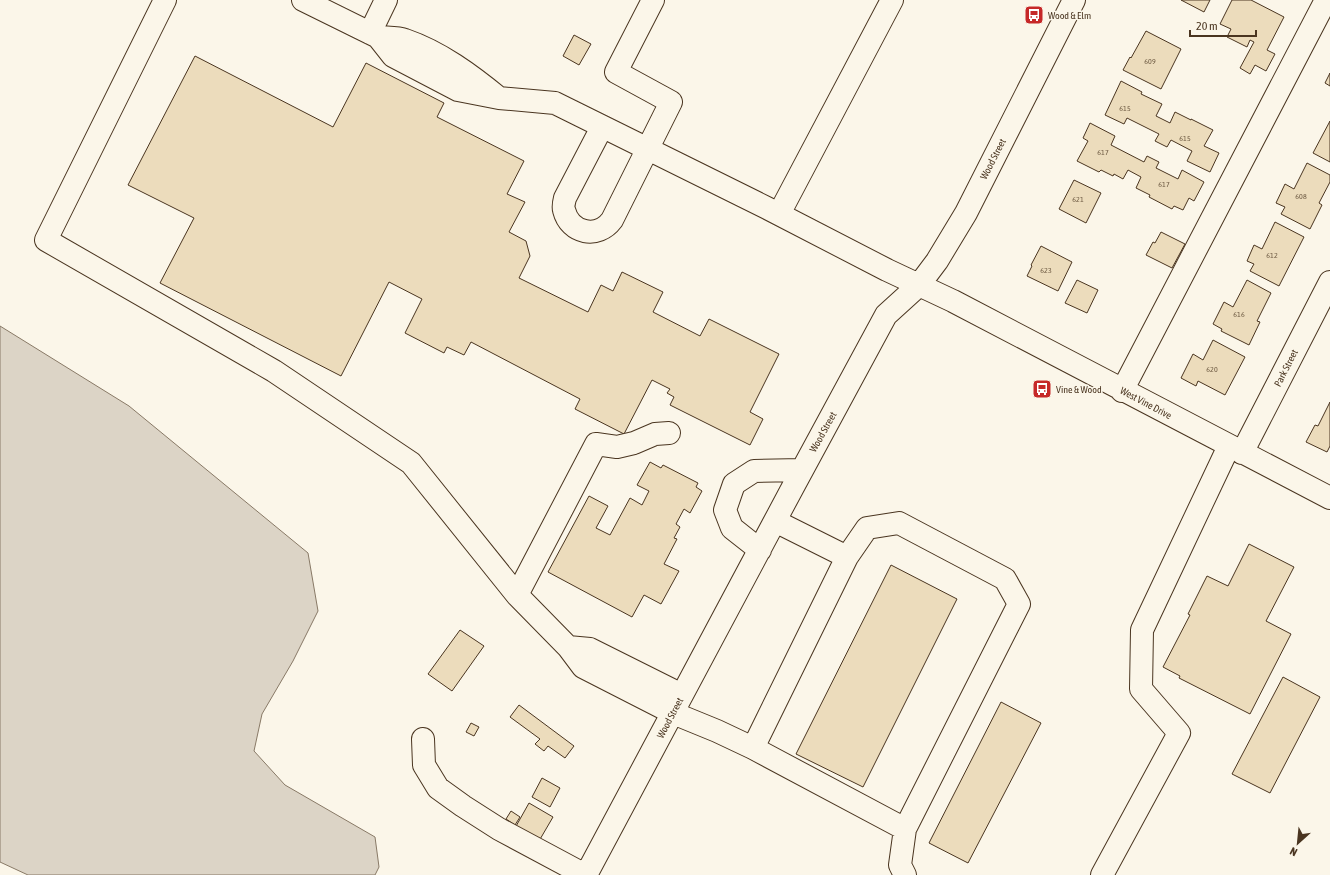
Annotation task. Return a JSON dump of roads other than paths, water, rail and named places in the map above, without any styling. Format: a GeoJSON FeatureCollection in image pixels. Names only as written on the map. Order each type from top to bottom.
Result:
{"type":"FeatureCollection","features":[{"type":"Feature","properties":{"kind":"street"},"geometry":{"type":"LineString","coordinates":[[165,0],[46,240],[274,371],[412,463],[517,595],[568,648],[590,649],[678,704],[717,731],[753,748],[905,829]]}},
{"type":"Feature","properties":{"kind":"street"},"geometry":{"type":"LineString","coordinates":[[303,0],[374,35],[386,0]]}},
{"type":"Feature","properties":{"kind":"street"},"geometry":{"type":"LineString","coordinates":[[602,127],[565,198],[564,209],[568,220],[575,227],[585,232],[598,231],[607,226],[612,220],[671,102],[616,72],[653,0]]}},
{"type":"Feature","properties":{"kind":"street"},"geometry":{"type":"LineString","coordinates":[[779,214],[892,0]]}},
{"type":"Feature","properties":{"kind":"street","name":"Wood Street"},"geometry":{"type":"LineString","coordinates":[[585,875],[886,315],[919,284],[937,261],[966,213],[1074,0]]}},
{"type":"Feature","properties":{"kind":"street"},"geometry":{"type":"LineString","coordinates":[[1122,390],[1326,0]]}},
{"type":"Feature","properties":{"kind":"street","name":"West Vine Drive"},"geometry":{"type":"LineString","coordinates":[[374,35],[404,39],[430,52],[467,72],[499,98],[555,103],[779,214],[887,270],[919,284],[1235,450],[1330,498]]}},
{"type":"Feature","properties":{"kind":"street","name":"Park Street"},"geometry":{"type":"LineString","coordinates":[[1102,875],[1179,733],[1140,689],[1142,630],[1235,450],[1330,282]]}},
{"type":"Feature","properties":{"kind":"street"},"geometry":{"type":"LineString","coordinates":[[517,595],[596,444],[617,447],[634,443],[655,434],[669,434]]}},
{"type":"Feature","properties":{"kind":"street"},"geometry":{"type":"LineString","coordinates":[[760,550],[732,528],[727,516],[725,510],[734,484],[754,471],[802,470]]}},
{"type":"Feature","properties":{"kind":"street"},"geometry":{"type":"LineString","coordinates":[[775,521],[847,557]]}},
{"type":"Feature","properties":{"kind":"street"},"geometry":{"type":"LineString","coordinates":[[753,748],[847,557],[867,528],[899,523],[1005,579],[1019,604],[905,829],[900,865],[905,875]]}},
{"type":"Feature","properties":{"kind":"street"},"geometry":{"type":"LineString","coordinates":[[423,739],[424,765],[438,788],[462,806],[499,829],[585,875]]}},
{"type":"Feature","properties":{"kind":"place","name":"Wood & Elm"},"geometry":{"type":"Point","coordinates":[1034,15]}},
{"type":"Feature","properties":{"kind":"place","name":"Vine & Wood"},"geometry":{"type":"Point","coordinates":[1042,389]}}]}
